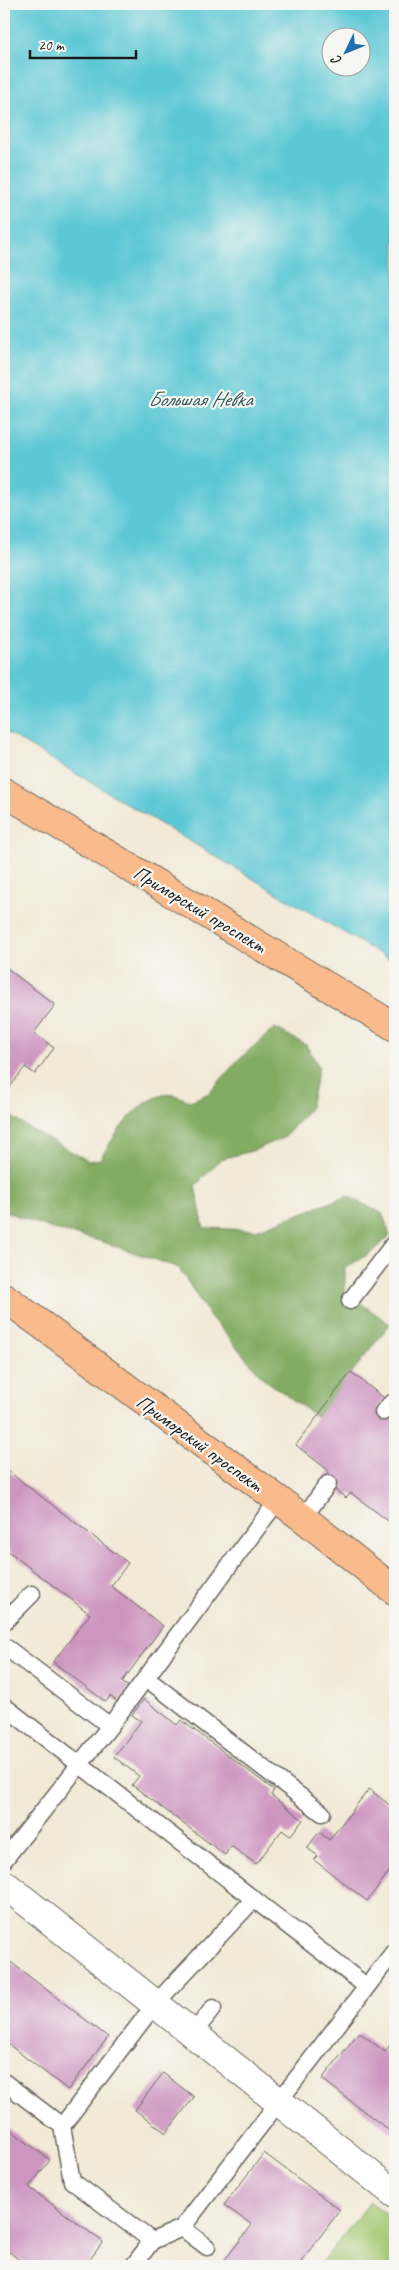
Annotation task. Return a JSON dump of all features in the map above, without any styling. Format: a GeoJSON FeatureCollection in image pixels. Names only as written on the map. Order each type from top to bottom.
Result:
{"type":"FeatureCollection","features":[{"type":"Feature","properties":{"kind":"main road","name":"Приморский проспект"},"geometry":{"type":"LineString","coordinates":[[4,792],[395,1027]]}},
{"type":"Feature","properties":{"kind":"main road","name":"Приморский проспект"},"geometry":{"type":"LineString","coordinates":[[4,1297],[303,1518],[395,1591]]}},
{"type":"Feature","properties":{"kind":"street"},"geometry":{"type":"LineString","coordinates":[[4,1884],[395,2194]]}},
{"type":"Feature","properties":{"kind":"lane"},"geometry":{"type":"LineString","coordinates":[[350,1301],[395,1242]]}},
{"type":"Feature","properties":{"kind":"lane"},"geometry":{"type":"LineString","coordinates":[[303,1518],[328,1484]]}},
{"type":"Feature","properties":{"kind":"lane"},"geometry":{"type":"LineString","coordinates":[[4,1860],[110,1726],[278,1500]]}},
{"type":"Feature","properties":{"kind":"lane"},"geometry":{"type":"LineString","coordinates":[[4,1622],[32,1594]]}},
{"type":"Feature","properties":{"kind":"lane"},"geometry":{"type":"LineString","coordinates":[[4,1646],[110,1726]]}},
{"type":"Feature","properties":{"kind":"lane"},"geometry":{"type":"LineString","coordinates":[[146,1678],[322,1813]]}},
{"type":"Feature","properties":{"kind":"lane"},"geometry":{"type":"LineString","coordinates":[[4,1706],[366,1986]]}},
{"type":"Feature","properties":{"kind":"lane"},"geometry":{"type":"LineString","coordinates":[[62,2126],[155,2004],[254,1899]]}},
{"type":"Feature","properties":{"kind":"lane"},"geometry":{"type":"LineString","coordinates":[[133,2266],[152,2241],[182,2228],[395,1950]]}},
{"type":"Feature","properties":{"kind":"lane"},"geometry":{"type":"LineString","coordinates":[[193,2034],[213,2008]]}},
{"type":"Feature","properties":{"kind":"lane"},"geometry":{"type":"LineString","coordinates":[[4,2082],[62,2126],[72,2181],[152,2241]]}},
{"type":"Feature","properties":{"kind":"lane"},"geometry":{"type":"LineString","coordinates":[[182,2228],[207,2248]]}},
{"type":"Feature","properties":{"kind":"green space"},"geometry":{"type":"Polygon","coordinates":[[[275,1028],[306,1045],[319,1067],[310,1107],[285,1137],[255,1150],[221,1159],[195,1186],[204,1228],[256,1230],[348,1196],[383,1214],[390,1236],[369,1254],[345,1268],[345,1292],[390,1324],[317,1417],[264,1379],[209,1315],[179,1268],[100,1241],[50,1228],[4,1211],[4,1111],[30,1129],[89,1161],[100,1159],[112,1139],[136,1110],[157,1097],[168,1094],[190,1101],[209,1093],[238,1060],[275,1028]]]}},
{"type":"Feature","properties":{"kind":"green space"},"geometry":{"type":"Polygon","coordinates":[[[370,2202],[395,2220],[395,2266],[319,2266],[370,2202]]]}},
{"type":"Feature","properties":{"kind":"water","name":"Большая Невка"},"geometry":{"type":"Polygon","coordinates":[[[4,4],[395,4],[395,963],[4,731],[4,4]]]}},
{"type":"Feature","properties":{"kind":"building"},"geometry":{"type":"Polygon","coordinates":[[[4,966],[55,1005],[34,1033],[54,1048],[35,1074],[25,1067],[4,1095],[4,966]]]}},
{"type":"Feature","properties":{"kind":"building"},"geometry":{"type":"Polygon","coordinates":[[[351,1372],[384,1398],[377,1408],[395,1421],[395,1526],[351,1493],[346,1498],[322,1480],[329,1471],[296,1445],[351,1372]]]}},
{"type":"Feature","properties":{"kind":"building"},"geometry":{"type":"Polygon","coordinates":[[[4,1468],[128,1563],[111,1586],[163,1626],[122,1682],[130,1688],[118,1702],[110,1696],[106,1702],[53,1662],[90,1614],[8,1551],[4,1556],[4,1468]]]}},
{"type":"Feature","properties":{"kind":"building"},"geometry":{"type":"Polygon","coordinates":[[[144,1699],[177,1725],[181,1720],[274,1790],[271,1795],[303,1820],[290,1836],[282,1830],[256,1864],[231,1846],[225,1855],[132,1785],[139,1776],[114,1757],[141,1721],[132,1715],[144,1699]]]}},
{"type":"Feature","properties":{"kind":"building"},"geometry":{"type":"Polygon","coordinates":[[[369,1789],[395,1809],[395,1864],[367,1901],[314,1860],[318,1856],[307,1848],[319,1832],[329,1840],[369,1789]]]}},
{"type":"Feature","properties":{"kind":"building"},"geometry":{"type":"Polygon","coordinates":[[[4,1957],[108,2037],[68,2090],[4,2041],[4,1957]]]}},
{"type":"Feature","properties":{"kind":"building"},"geometry":{"type":"Polygon","coordinates":[[[359,2032],[385,2052],[395,2038],[395,2135],[322,2079],[359,2032]]]}},
{"type":"Feature","properties":{"kind":"building"},"geometry":{"type":"Polygon","coordinates":[[[163,2073],[194,2097],[166,2133],[135,2110],[163,2073]]]}},
{"type":"Feature","properties":{"kind":"building"},"geometry":{"type":"Polygon","coordinates":[[[4,2125],[50,2160],[29,2187],[103,2242],[85,2266],[27,2266],[4,2248],[4,2125]]]}},
{"type":"Feature","properties":{"kind":"building"},"geometry":{"type":"Polygon","coordinates":[[[264,2153],[340,2210],[298,2266],[220,2266],[252,2225],[224,2205],[264,2153]]]}}]}
